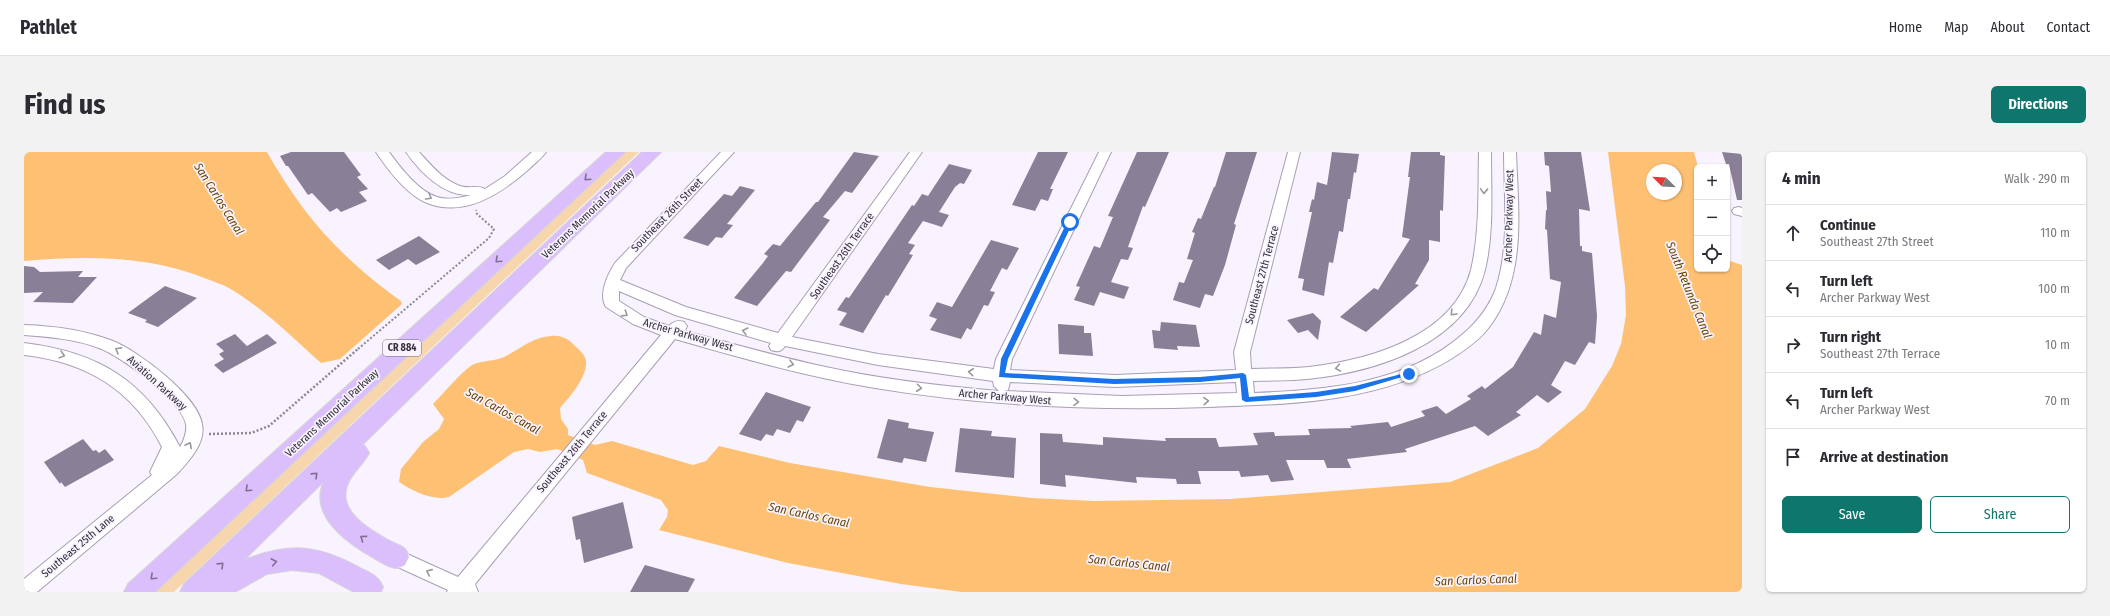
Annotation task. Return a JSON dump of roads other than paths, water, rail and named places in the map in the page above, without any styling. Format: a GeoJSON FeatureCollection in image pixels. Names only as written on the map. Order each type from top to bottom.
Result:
{"type":"FeatureCollection","features":[{"type":"Feature","properties":{"kind":"highway","name":"Veterans Memorial Parkway"},"geometry":{"type":"LineString","coordinates":[[137,592],[616,152]]}},
{"type":"Feature","properties":{"kind":"highway","name":"Veterans Memorial Parkway"},"geometry":{"type":"LineString","coordinates":[[193,592],[652,152]]}},
{"type":"Feature","properties":{"kind":"highway"},"geometry":{"type":"LineString","coordinates":[[396,557],[371,544],[354,532],[338,515],[332,501],[334,485],[339,472],[584,231],[652,152]]}},
{"type":"Feature","properties":{"kind":"highway"},"geometry":{"type":"LineString","coordinates":[[215,592],[245,570],[273,561],[298,559],[320,562],[375,590]]}},
{"type":"Feature","properties":{"kind":"street"},"geometry":{"type":"LineString","coordinates":[[382,152],[400,172],[430,199],[465,202],[479,199],[492,192],[540,152]]}},
{"type":"Feature","properties":{"kind":"street"},"geometry":{"type":"LineString","coordinates":[[412,152],[449,188],[457,191],[478,192],[504,182]]}},
{"type":"Feature","properties":{"kind":"street","name":"Southeast 26th Street"},"geometry":{"type":"LineString","coordinates":[[612,282],[620,266],[728,152]]}},
{"type":"Feature","properties":{"kind":"street","name":"Southeast 26th Terrace"},"geometry":{"type":"LineString","coordinates":[[766,358],[783,340],[916,152]]}},
{"type":"Feature","properties":{"kind":"street"},"geometry":{"type":"LineString","coordinates":[[1002,398],[1001,375],[1004,359],[1105,152]]}},
{"type":"Feature","properties":{"kind":"street","name":"Southeast 27th Terrace"},"geometry":{"type":"LineString","coordinates":[[1246,400],[1242,352],[1294,152]]}},
{"type":"Feature","properties":{"kind":"street","name":"Archer Parkway West"},"geometry":{"type":"LineString","coordinates":[[1485,152],[1483,232],[1477,276],[1461,304],[1450,317],[1418,340],[1369,361],[1310,372],[1243,375],[1200,379],[1114,381],[1001,375],[886,362],[783,340],[690,316],[645,299],[612,282],[611,303],[635,320],[766,358],[823,372],[894,385],[1002,398],[1087,403],[1166,403],[1246,400],[1316,395],[1355,389],[1391,380],[1441,360],[1466,342],[1485,323],[1499,303],[1503,292],[1510,249],[1510,152]]}},
{"type":"Feature","properties":{"kind":"street","name":"Southeast 26th Terrace"},"geometry":{"type":"LineString","coordinates":[[463,590],[581,440],[673,332],[690,316]]}},
{"type":"Feature","properties":{"kind":"street","name":"Aviation Parkway"},"geometry":{"type":"LineString","coordinates":[[24,330],[62,333],[101,342],[115,348],[136,361],[172,394],[193,416],[194,435],[183,456],[171,469],[132,501]]}},
{"type":"Feature","properties":{"kind":"street"},"geometry":{"type":"LineString","coordinates":[[24,349],[50,352],[74,358],[104,372],[134,396],[158,424],[171,447],[168,457],[153,478],[132,501]]}},
{"type":"Feature","properties":{"kind":"street","name":"Southeast 25th Lane"},"geometry":{"type":"LineString","coordinates":[[24,592],[132,501]]}},
{"type":"Feature","properties":{"kind":"street"},"geometry":{"type":"LineString","coordinates":[[396,557],[463,590]]}},
{"type":"Feature","properties":{"kind":"water","name":"San Carlos Canal"},"geometry":{"type":"Polygon","coordinates":[[[24,152],[267,152],[309,216],[342,252],[379,285],[401,301],[402,304],[340,359],[321,363],[254,304],[224,285],[185,271],[140,261],[117,259],[70,258],[24,261],[24,152]]]}},
{"type":"Feature","properties":{"kind":"water"},"geometry":{"type":"Polygon","coordinates":[[[1608,152],[1694,152],[1697,164],[1694,164],[1694,272],[1730,272],[1730,261],[1742,265],[1742,592],[961,592],[901,584],[788,563],[659,530],[667,517],[668,510],[661,500],[587,473],[583,460],[557,449],[540,452],[528,449],[514,452],[449,497],[436,498],[410,489],[399,482],[401,469],[423,442],[439,429],[444,419],[433,404],[462,373],[472,365],[501,358],[532,341],[544,337],[557,336],[563,337],[571,342],[583,354],[586,361],[586,367],[581,380],[573,393],[560,408],[561,419],[568,429],[568,435],[595,445],[612,441],[693,465],[706,461],[719,446],[790,463],[930,487],[1032,498],[1094,501],[1230,499],[1450,482],[1538,448],[1585,409],[1612,366],[1621,344],[1626,315],[1625,286],[1608,152]]]}},
{"type":"Feature","properties":{"kind":"water label","name":"South Retunda Canal"},"geometry":{"type":"Point","coordinates":[1689,290]}}]}
